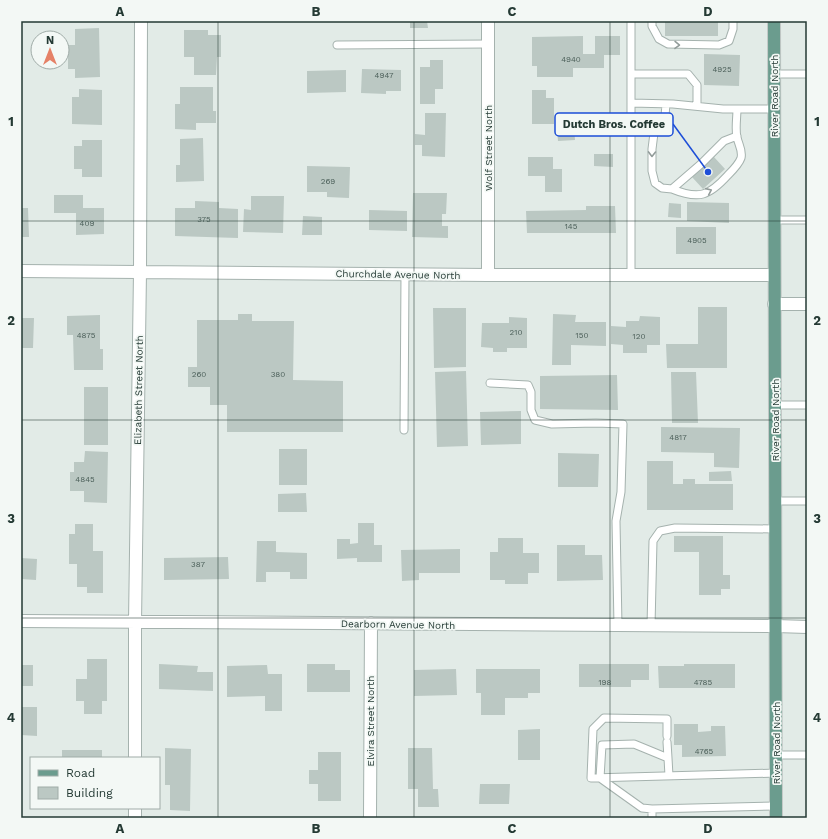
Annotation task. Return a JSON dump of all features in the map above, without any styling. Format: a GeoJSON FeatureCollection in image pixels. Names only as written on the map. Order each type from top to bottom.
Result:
{"type":"FeatureCollection","features":[{"type":"Feature","properties":{"kind":"main road","name":"River Road North"},"geometry":{"type":"LineString","coordinates":[[774,21],[776,818]]}},
{"type":"Feature","properties":{"kind":"street","name":"Elizabeth Street North"},"geometry":{"type":"LineString","coordinates":[[135,757],[141,21]]}},
{"type":"Feature","properties":{"kind":"street","name":"Wolf Street North"},"geometry":{"type":"LineString","coordinates":[[488,21],[488,275]]}},
{"type":"Feature","properties":{"kind":"street","name":"Churchdale Avenue North"},"geometry":{"type":"LineString","coordinates":[[21,272],[774,275]]}},
{"type":"Feature","properties":{"kind":"street"},"geometry":{"type":"LineString","coordinates":[[774,304],[807,304]]}},
{"type":"Feature","properties":{"kind":"street","name":"Dearborn Avenue North"},"geometry":{"type":"LineString","coordinates":[[21,621],[807,627]]}},
{"type":"Feature","properties":{"kind":"street","name":"Elvira Street North"},"geometry":{"type":"LineString","coordinates":[[370,818],[371,623]]}},
{"type":"Feature","properties":{"kind":"lane"},"geometry":{"type":"LineString","coordinates":[[631,21],[631,275]]}},
{"type":"Feature","properties":{"kind":"lane"},"geometry":{"type":"LineString","coordinates":[[652,21],[652,26],[659,40],[668,44],[719,45],[729,41],[733,29],[733,21]]}},
{"type":"Feature","properties":{"kind":"lane"},"geometry":{"type":"LineString","coordinates":[[337,45],[488,44]]}},
{"type":"Feature","properties":{"kind":"lane"},"geometry":{"type":"LineString","coordinates":[[631,74],[688,74],[697,85],[697,106]]}},
{"type":"Feature","properties":{"kind":"lane"},"geometry":{"type":"LineString","coordinates":[[774,74],[807,74]]}},
{"type":"Feature","properties":{"kind":"lane"},"geometry":{"type":"LineString","coordinates":[[631,103],[737,109],[774,109]]}},
{"type":"Feature","properties":{"kind":"lane"},"geometry":{"type":"LineString","coordinates":[[666,104],[665,116],[654,133],[652,171],[655,183],[662,188],[672,189],[685,195],[706,194],[716,188],[735,168],[741,157],[741,148],[737,136],[737,109]]}},
{"type":"Feature","properties":{"kind":"lane"},"geometry":{"type":"LineString","coordinates":[[672,189],[724,142],[737,136]]}},
{"type":"Feature","properties":{"kind":"lane"},"geometry":{"type":"LineString","coordinates":[[774,220],[807,220]]}},
{"type":"Feature","properties":{"kind":"lane"},"geometry":{"type":"LineString","coordinates":[[404,430],[405,274]]}},
{"type":"Feature","properties":{"kind":"lane"},"geometry":{"type":"LineString","coordinates":[[490,383],[528,385],[531,392],[531,410],[535,420],[552,424],[623,424],[621,492],[616,521],[618,626]]}},
{"type":"Feature","properties":{"kind":"lane"},"geometry":{"type":"LineString","coordinates":[[775,405],[807,405]]}},
{"type":"Feature","properties":{"kind":"lane"},"geometry":{"type":"LineString","coordinates":[[775,501],[807,501]]}},
{"type":"Feature","properties":{"kind":"lane"},"geometry":{"type":"LineString","coordinates":[[651,626],[653,541],[660,531],[675,528],[775,529]]}},
{"type":"Feature","properties":{"kind":"lane"},"geometry":{"type":"LineString","coordinates":[[669,776],[666,719],[604,718],[593,729],[591,746],[591,778],[600,778],[776,773]]}},
{"type":"Feature","properties":{"kind":"lane"},"geometry":{"type":"LineString","coordinates":[[600,778],[602,745],[634,744],[668,758]]}},
{"type":"Feature","properties":{"kind":"lane"},"geometry":{"type":"LineString","coordinates":[[776,755],[807,755]]}},
{"type":"Feature","properties":{"kind":"lane"},"geometry":{"type":"LineString","coordinates":[[600,778],[642,808],[775,806]]}},
{"type":"Feature","properties":{"kind":"lane"},"geometry":{"type":"LineString","coordinates":[[652,809],[652,818]]}},
{"type":"Feature","properties":{"kind":"building"},"geometry":{"type":"Polygon","coordinates":[[[410,21],[427,21],[428,28],[410,28],[410,21]]]}},
{"type":"Feature","properties":{"kind":"building"},"geometry":{"type":"Polygon","coordinates":[[[665,21],[718,21],[718,36],[665,36],[665,21]]]}},
{"type":"Feature","properties":{"kind":"building"},"geometry":{"type":"Polygon","coordinates":[[[99,28],[100,77],[75,78],[75,69],[70,69],[70,45],[75,45],[75,29],[99,28]]]}},
{"type":"Feature","properties":{"kind":"building"},"geometry":{"type":"Polygon","coordinates":[[[184,30],[208,30],[208,35],[221,35],[221,57],[217,57],[216,75],[194,75],[194,57],[184,57],[184,30]]]}},
{"type":"Feature","properties":{"kind":"building"},"geometry":{"type":"Polygon","coordinates":[[[583,36],[583,54],[595,54],[595,36],[620,36],[620,55],[604,55],[604,68],[573,68],[573,77],[537,77],[537,66],[532,66],[532,37],[583,36]]]}},
{"type":"Feature","properties":{"kind":"building"},"geometry":{"type":"Polygon","coordinates":[[[704,54],[740,55],[739,86],[704,85],[704,54]]]}},
{"type":"Feature","properties":{"kind":"building"},"geometry":{"type":"Polygon","coordinates":[[[430,60],[443,60],[443,89],[435,89],[435,104],[420,104],[420,67],[430,67],[430,60]]]}},
{"type":"Feature","properties":{"kind":"building"},"geometry":{"type":"Polygon","coordinates":[[[362,69],[401,70],[401,91],[386,91],[386,94],[361,93],[362,69]]]}},
{"type":"Feature","properties":{"kind":"building"},"geometry":{"type":"Polygon","coordinates":[[[346,70],[346,92],[307,93],[307,71],[346,70]]]}},
{"type":"Feature","properties":{"kind":"building"},"geometry":{"type":"Polygon","coordinates":[[[180,87],[213,87],[213,111],[216,111],[216,123],[196,123],[196,130],[175,129],[175,104],[180,104],[180,87]]]}},
{"type":"Feature","properties":{"kind":"building"},"geometry":{"type":"Polygon","coordinates":[[[79,89],[102,90],[102,125],[72,124],[72,97],[79,97],[79,89]]]}},
{"type":"Feature","properties":{"kind":"building"},"geometry":{"type":"Polygon","coordinates":[[[532,90],[546,90],[546,98],[554,98],[554,124],[532,124],[532,90]]]}},
{"type":"Feature","properties":{"kind":"building"},"geometry":{"type":"Polygon","coordinates":[[[425,113],[446,113],[445,157],[422,156],[422,145],[415,145],[415,134],[425,135],[425,113]]]}},
{"type":"Feature","properties":{"kind":"building"},"geometry":{"type":"Polygon","coordinates":[[[574,126],[575,140],[558,141],[557,127],[574,126]]]}},
{"type":"Feature","properties":{"kind":"building"},"geometry":{"type":"Polygon","coordinates":[[[203,138],[204,181],[176,182],[176,165],[180,165],[180,139],[203,138]]]}},
{"type":"Feature","properties":{"kind":"building"},"geometry":{"type":"Polygon","coordinates":[[[82,140],[102,140],[102,177],[82,177],[82,169],[74,169],[74,146],[82,146],[82,140]]]}},
{"type":"Feature","properties":{"kind":"building"},"geometry":{"type":"Polygon","coordinates":[[[594,154],[613,154],[613,167],[594,166],[594,154]]]}},
{"type":"Feature","properties":{"kind":"building"},"geometry":{"type":"Polygon","coordinates":[[[528,157],[553,157],[553,169],[562,169],[562,192],[545,192],[545,176],[528,176],[528,157]]]}},
{"type":"Feature","properties":{"kind":"building"},"geometry":{"type":"Polygon","coordinates":[[[714,157],[725,169],[703,189],[692,177],[714,157]]]}},
{"type":"Feature","properties":{"kind":"building"},"geometry":{"type":"Polygon","coordinates":[[[307,166],[350,167],[349,198],[327,197],[327,192],[307,192],[307,166]]]}},
{"type":"Feature","properties":{"kind":"building"},"geometry":{"type":"Polygon","coordinates":[[[413,193],[447,193],[446,214],[442,214],[442,226],[448,226],[448,238],[412,237],[413,193]]]}},
{"type":"Feature","properties":{"kind":"building"},"geometry":{"type":"Polygon","coordinates":[[[54,195],[83,195],[83,208],[104,208],[104,234],[76,235],[76,213],[54,213],[54,195]]]}},
{"type":"Feature","properties":{"kind":"building"},"geometry":{"type":"Polygon","coordinates":[[[251,196],[284,196],[283,233],[243,232],[244,209],[251,210],[251,196]]]}},
{"type":"Feature","properties":{"kind":"building"},"geometry":{"type":"Polygon","coordinates":[[[195,201],[219,202],[219,208],[238,209],[238,238],[175,236],[175,208],[195,208],[195,201]]]}},
{"type":"Feature","properties":{"kind":"building"},"geometry":{"type":"Polygon","coordinates":[[[687,202],[729,203],[729,223],[687,221],[687,202]]]}},
{"type":"Feature","properties":{"kind":"building"},"geometry":{"type":"Polygon","coordinates":[[[669,203],[681,204],[681,218],[668,217],[669,203]]]}},
{"type":"Feature","properties":{"kind":"building"},"geometry":{"type":"Polygon","coordinates":[[[586,206],[615,206],[616,233],[527,233],[526,211],[586,210],[586,206]]]}},
{"type":"Feature","properties":{"kind":"building"},"geometry":{"type":"Polygon","coordinates":[[[21,208],[28,208],[29,237],[21,237],[21,208]]]}},
{"type":"Feature","properties":{"kind":"building"},"geometry":{"type":"Polygon","coordinates":[[[369,210],[407,211],[407,231],[369,230],[369,210]]]}},
{"type":"Feature","properties":{"kind":"building"},"geometry":{"type":"Polygon","coordinates":[[[303,216],[322,217],[322,235],[302,235],[303,216]]]}},
{"type":"Feature","properties":{"kind":"building"},"geometry":{"type":"Polygon","coordinates":[[[676,227],[716,227],[716,254],[676,254],[676,227]]]}},
{"type":"Feature","properties":{"kind":"building"},"geometry":{"type":"Polygon","coordinates":[[[698,307],[727,307],[727,368],[667,368],[666,344],[698,344],[698,307]]]}},
{"type":"Feature","properties":{"kind":"building"},"geometry":{"type":"Polygon","coordinates":[[[433,308],[466,308],[466,367],[434,368],[433,308]]]}},
{"type":"Feature","properties":{"kind":"building"},"geometry":{"type":"Polygon","coordinates":[[[238,314],[252,314],[252,321],[294,321],[293,380],[343,381],[343,432],[227,432],[227,405],[210,405],[210,387],[188,387],[188,367],[197,367],[197,320],[238,320],[238,314]]]}},
{"type":"Feature","properties":{"kind":"building"},"geometry":{"type":"Polygon","coordinates":[[[553,314],[576,315],[575,322],[606,322],[606,346],[571,345],[571,365],[552,365],[553,314]]]}},
{"type":"Feature","properties":{"kind":"building"},"geometry":{"type":"Polygon","coordinates":[[[100,315],[100,349],[103,349],[103,370],[74,370],[73,335],[67,335],[67,316],[100,315]]]}},
{"type":"Feature","properties":{"kind":"building"},"geometry":{"type":"Polygon","coordinates":[[[640,316],[660,317],[660,345],[647,345],[647,353],[623,353],[623,345],[611,344],[611,326],[626,327],[626,321],[639,321],[640,316]]]}},
{"type":"Feature","properties":{"kind":"building"},"geometry":{"type":"Polygon","coordinates":[[[509,317],[527,318],[527,348],[507,348],[507,352],[493,352],[493,348],[481,347],[482,323],[509,323],[509,317]]]}},
{"type":"Feature","properties":{"kind":"building"},"geometry":{"type":"Polygon","coordinates":[[[21,318],[34,318],[33,348],[21,348],[21,318]]]}},
{"type":"Feature","properties":{"kind":"building"},"geometry":{"type":"Polygon","coordinates":[[[466,371],[468,446],[437,447],[435,372],[466,371]]]}},
{"type":"Feature","properties":{"kind":"building"},"geometry":{"type":"Polygon","coordinates":[[[671,372],[696,372],[698,423],[672,423],[671,372]]]}},
{"type":"Feature","properties":{"kind":"building"},"geometry":{"type":"Polygon","coordinates":[[[617,375],[618,410],[540,409],[540,376],[617,375]]]}},
{"type":"Feature","properties":{"kind":"building"},"geometry":{"type":"Polygon","coordinates":[[[84,387],[108,387],[108,445],[84,445],[84,387]]]}},
{"type":"Feature","properties":{"kind":"building"},"geometry":{"type":"Polygon","coordinates":[[[521,411],[521,444],[481,445],[480,412],[521,411]]]}},
{"type":"Feature","properties":{"kind":"building"},"geometry":{"type":"Polygon","coordinates":[[[661,427],[740,428],[739,468],[714,467],[714,453],[661,452],[661,427]]]}},
{"type":"Feature","properties":{"kind":"building"},"geometry":{"type":"Polygon","coordinates":[[[279,449],[307,449],[307,485],[279,485],[279,449]]]}},
{"type":"Feature","properties":{"kind":"building"},"geometry":{"type":"Polygon","coordinates":[[[85,451],[108,452],[107,503],[84,502],[84,491],[70,491],[70,472],[74,472],[74,462],[84,462],[85,451]]]}},
{"type":"Feature","properties":{"kind":"building"},"geometry":{"type":"Polygon","coordinates":[[[558,453],[599,454],[598,487],[558,487],[558,453]]]}},
{"type":"Feature","properties":{"kind":"building"},"geometry":{"type":"Polygon","coordinates":[[[647,461],[673,461],[673,484],[683,484],[683,479],[695,479],[695,484],[733,484],[733,510],[647,510],[647,461]]]}},
{"type":"Feature","properties":{"kind":"building"},"geometry":{"type":"Polygon","coordinates":[[[731,471],[732,481],[709,481],[709,472],[731,471]]]}},
{"type":"Feature","properties":{"kind":"building"},"geometry":{"type":"Polygon","coordinates":[[[306,493],[307,512],[278,512],[278,494],[306,493]]]}},
{"type":"Feature","properties":{"kind":"building"},"geometry":{"type":"Polygon","coordinates":[[[358,523],[374,523],[374,545],[382,545],[382,562],[357,562],[357,558],[337,559],[337,539],[350,539],[350,544],[358,543],[358,523]]]}},
{"type":"Feature","properties":{"kind":"building"},"geometry":{"type":"Polygon","coordinates":[[[75,524],[93,524],[93,551],[103,551],[103,593],[87,593],[87,587],[77,587],[77,564],[69,564],[69,534],[75,534],[75,524]]]}},
{"type":"Feature","properties":{"kind":"building"},"geometry":{"type":"Polygon","coordinates":[[[674,536],[723,536],[723,575],[730,575],[730,589],[721,589],[721,595],[699,595],[699,552],[674,552],[674,536]]]}},
{"type":"Feature","properties":{"kind":"building"},"geometry":{"type":"Polygon","coordinates":[[[498,538],[523,538],[523,553],[539,553],[539,573],[528,573],[528,584],[505,584],[505,580],[490,580],[490,552],[498,552],[498,538]]]}},
{"type":"Feature","properties":{"kind":"building"},"geometry":{"type":"Polygon","coordinates":[[[257,541],[276,541],[276,552],[307,553],[307,579],[290,579],[290,572],[266,572],[266,582],[256,582],[257,541]]]}},
{"type":"Feature","properties":{"kind":"building"},"geometry":{"type":"Polygon","coordinates":[[[557,545],[585,545],[585,555],[602,555],[603,580],[557,581],[557,545]]]}},
{"type":"Feature","properties":{"kind":"building"},"geometry":{"type":"Polygon","coordinates":[[[460,549],[460,573],[419,573],[419,580],[402,581],[401,550],[460,549]]]}},
{"type":"Feature","properties":{"kind":"building"},"geometry":{"type":"Polygon","coordinates":[[[228,557],[229,579],[164,580],[164,558],[228,557]]]}},
{"type":"Feature","properties":{"kind":"building"},"geometry":{"type":"Polygon","coordinates":[[[21,558],[37,559],[36,580],[21,579],[21,558]]]}},
{"type":"Feature","properties":{"kind":"building"},"geometry":{"type":"Polygon","coordinates":[[[87,659],[107,659],[107,701],[102,701],[102,714],[84,714],[84,701],[76,701],[76,679],[87,679],[87,659]]]}},
{"type":"Feature","properties":{"kind":"building"},"geometry":{"type":"Polygon","coordinates":[[[159,664],[198,666],[197,672],[213,672],[213,691],[159,689],[159,664]]]}},
{"type":"Feature","properties":{"kind":"building"},"geometry":{"type":"Polygon","coordinates":[[[307,664],[335,664],[335,670],[350,670],[350,692],[307,692],[307,664]]]}},
{"type":"Feature","properties":{"kind":"building"},"geometry":{"type":"Polygon","coordinates":[[[579,664],[649,664],[649,680],[631,680],[631,687],[579,687],[579,664]]]}},
{"type":"Feature","properties":{"kind":"building"},"geometry":{"type":"Polygon","coordinates":[[[684,664],[735,664],[735,688],[659,688],[658,666],[684,666],[684,664]]]}},
{"type":"Feature","properties":{"kind":"building"},"geometry":{"type":"Polygon","coordinates":[[[21,665],[33,665],[33,686],[21,686],[21,665]]]}},
{"type":"Feature","properties":{"kind":"building"},"geometry":{"type":"Polygon","coordinates":[[[267,665],[268,674],[282,674],[282,711],[265,711],[265,696],[227,697],[227,666],[267,665]]]}},
{"type":"Feature","properties":{"kind":"building"},"geometry":{"type":"Polygon","coordinates":[[[456,669],[457,695],[414,696],[414,670],[456,669]]]}},
{"type":"Feature","properties":{"kind":"building"},"geometry":{"type":"Polygon","coordinates":[[[476,669],[540,669],[540,693],[528,693],[528,698],[505,698],[505,715],[481,715],[481,693],[476,693],[476,669]]]}},
{"type":"Feature","properties":{"kind":"building"},"geometry":{"type":"Polygon","coordinates":[[[21,707],[37,707],[37,736],[21,735],[21,707]]]}},
{"type":"Feature","properties":{"kind":"building"},"geometry":{"type":"Polygon","coordinates":[[[674,724],[698,724],[698,732],[711,731],[711,726],[725,726],[726,756],[682,757],[682,745],[674,745],[674,724]]]}},
{"type":"Feature","properties":{"kind":"building"},"geometry":{"type":"Polygon","coordinates":[[[540,729],[540,760],[518,760],[518,730],[540,729]]]}},
{"type":"Feature","properties":{"kind":"building"},"geometry":{"type":"Polygon","coordinates":[[[165,748],[191,749],[190,811],[170,810],[170,785],[165,785],[165,748]]]}},
{"type":"Feature","properties":{"kind":"building"},"geometry":{"type":"Polygon","coordinates":[[[408,748],[432,748],[433,789],[438,789],[439,807],[418,807],[418,789],[408,789],[408,748]]]}},
{"type":"Feature","properties":{"kind":"building"},"geometry":{"type":"Polygon","coordinates":[[[62,750],[102,750],[102,757],[62,757],[62,750]]]}},
{"type":"Feature","properties":{"kind":"building"},"geometry":{"type":"Polygon","coordinates":[[[318,752],[341,752],[341,801],[318,801],[318,784],[309,784],[309,770],[318,770],[318,752]]]}},
{"type":"Feature","properties":{"kind":"building"},"geometry":{"type":"Polygon","coordinates":[[[480,784],[510,784],[509,804],[479,804],[480,784]]]}},
{"type":"Feature","properties":{"kind":"place","name":"Dutch Bros. Coffee"},"geometry":{"type":"Point","coordinates":[708,172]}}]}
